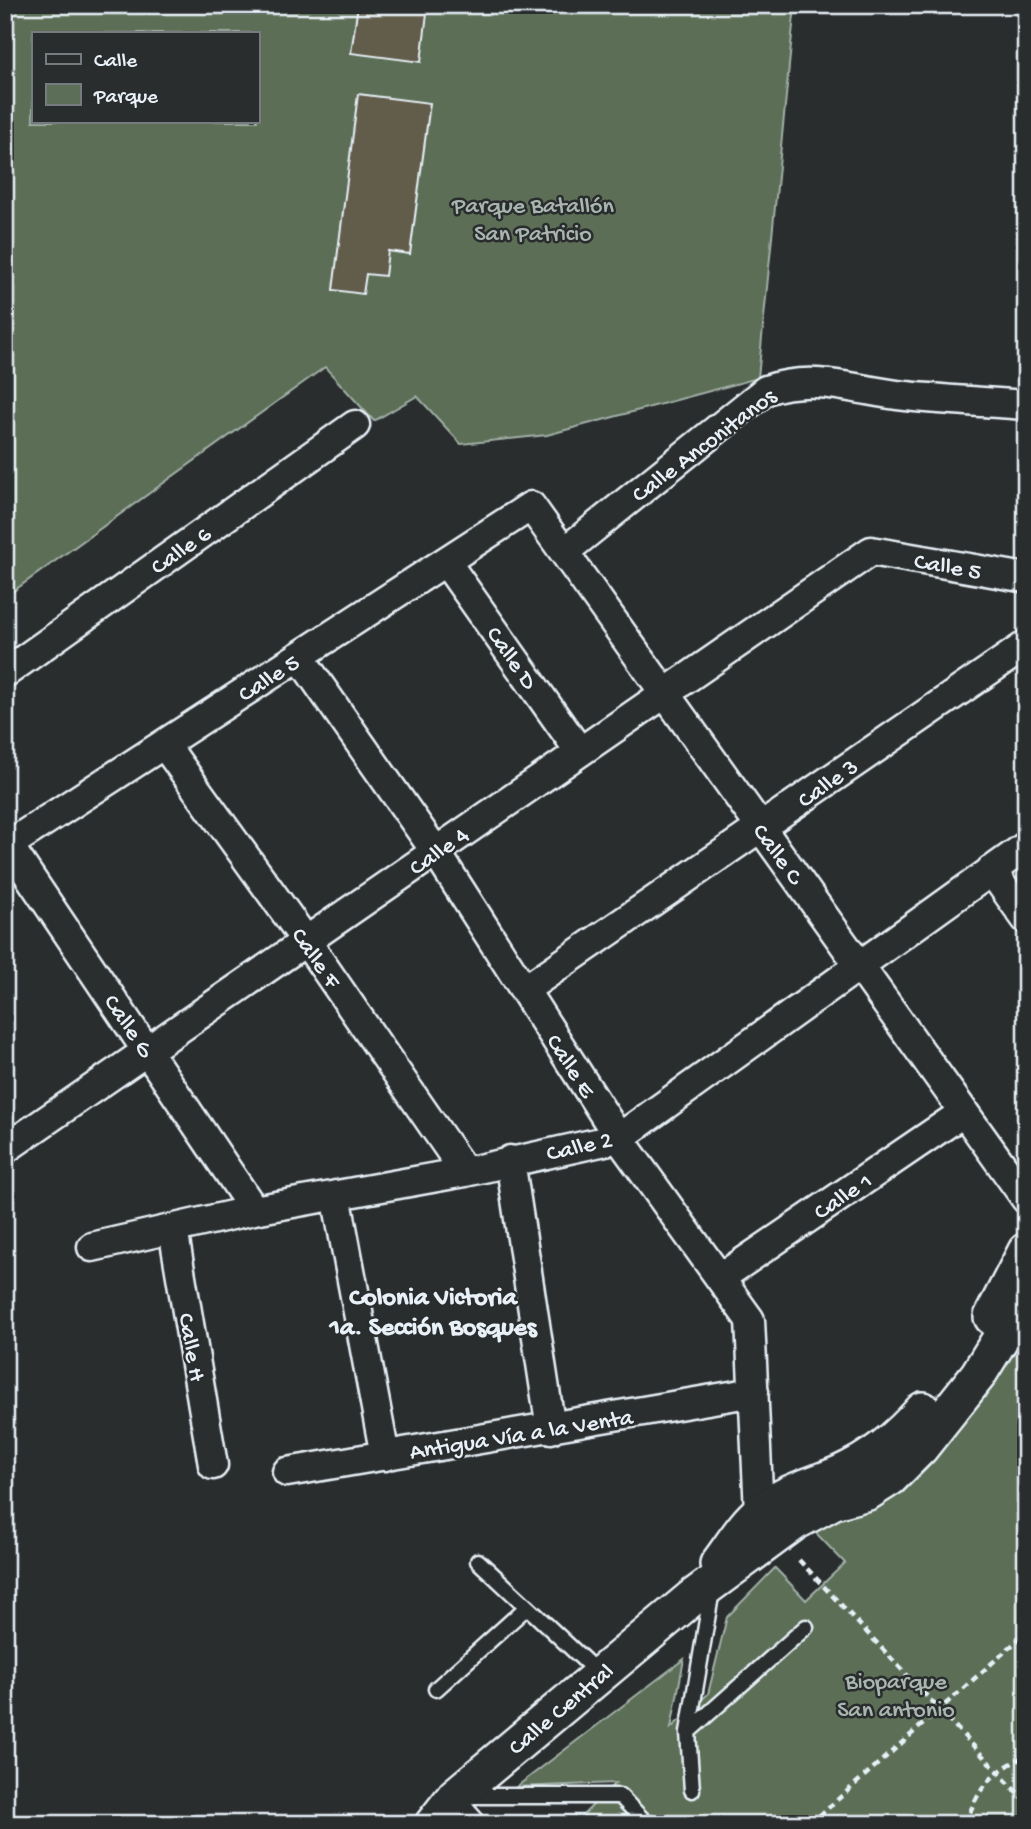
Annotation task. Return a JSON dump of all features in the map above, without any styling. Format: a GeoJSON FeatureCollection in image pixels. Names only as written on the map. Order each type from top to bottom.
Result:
{"type":"FeatureCollection","features":[{"type":"Feature","properties":{"kind":"street","name":"Calle Anconitanos"},"geometry":{"type":"LineString","coordinates":[[564,552],[766,390],[778,386],[813,380],[904,396],[1026,405]]}},
{"type":"Feature","properties":{"kind":"street","name":"Calle 6"},"geometry":{"type":"LineString","coordinates":[[5,673],[355,425]]}},
{"type":"Feature","properties":{"kind":"street","name":"Calle C"},"geometry":{"type":"LineString","coordinates":[[531,506],[1026,1199]]}},
{"type":"Feature","properties":{"kind":"street","name":"Calle 5"},"geometry":{"type":"LineString","coordinates":[[6,844],[531,506]]}},
{"type":"Feature","properties":{"kind":"street","name":"Calle 5"},"geometry":{"type":"LineString","coordinates":[[871,551],[1026,579]]}},
{"type":"Feature","properties":{"kind":"street","name":"Calle 4"},"geometry":{"type":"LineString","coordinates":[[7,1145],[148,1051],[871,551]]}},
{"type":"Feature","properties":{"kind":"street","name":"Calle D"},"geometry":{"type":"LineString","coordinates":[[446,562],[580,752]]}},
{"type":"Feature","properties":{"kind":"street","name":"Calle 3"},"geometry":{"type":"LineString","coordinates":[[524,990],[1026,645]]}},
{"type":"Feature","properties":{"kind":"street","name":"Calle E"},"geometry":{"type":"LineString","coordinates":[[299,656],[436,852],[619,1138],[750,1320],[754,1392],[768,1524]]}},
{"type":"Feature","properties":{"kind":"street","name":"Calle F"},"geometry":{"type":"LineString","coordinates":[[164,744],[306,941],[465,1172]]}},
{"type":"Feature","properties":{"kind":"street","name":"Calle G"},"geometry":{"type":"LineString","coordinates":[[6,844],[254,1210]]}},
{"type":"Feature","properties":{"kind":"street","name":"Calle 2"},"geometry":{"type":"LineString","coordinates":[[92,1247],[254,1210],[465,1172],[619,1138],[1026,846]]}},
{"type":"Feature","properties":{"kind":"street"},"geometry":{"type":"LineString","coordinates":[[991,870],[1026,919]]}},
{"type":"Feature","properties":{"kind":"street","name":"Calle 1"},"geometry":{"type":"LineString","coordinates":[[720,1278],[964,1112]]}},
{"type":"Feature","properties":{"kind":"street"},"geometry":{"type":"LineString","coordinates":[[510,1160],[551,1429]]}},
{"type":"Feature","properties":{"kind":"street"},"geometry":{"type":"LineString","coordinates":[[336,1195],[385,1456]]}},
{"type":"Feature","properties":{"kind":"street","name":"Calle H"},"geometry":{"type":"LineString","coordinates":[[173,1228],[213,1465]]}},
{"type":"Feature","properties":{"kind":"street"},"geometry":{"type":"LineString","coordinates":[[768,1524],[796,1488],[836,1475],[871,1458],[901,1435],[946,1384],[1001,1304],[1026,1251]]}},
{"type":"Feature","properties":{"kind":"street"},"geometry":{"type":"LineString","coordinates":[[768,1524],[868,1492],[890,1478],[920,1448],[978,1375],[1026,1297]]}},
{"type":"Feature","properties":{"kind":"street","name":"Antigua Vía a la Venta"},"geometry":{"type":"LineString","coordinates":[[287,1472],[551,1429],[754,1392]]}},
{"type":"Feature","properties":{"kind":"street","name":"Calle Central"},"geometry":{"type":"LineString","coordinates":[[433,1824],[456,1796],[705,1586],[768,1524]]}},
{"type":"Feature","properties":{"kind":"lane"},"geometry":{"type":"LineString","coordinates":[[478,1561],[600,1675]]}},
{"type":"Feature","properties":{"kind":"lane"},"geometry":{"type":"LineString","coordinates":[[692,1790],[688,1732],[705,1586]]}},
{"type":"Feature","properties":{"kind":"lane"},"geometry":{"type":"LineString","coordinates":[[436,1689],[527,1607]]}},
{"type":"Feature","properties":{"kind":"lane"},"geometry":{"type":"LineString","coordinates":[[688,1732],[806,1627]]}},
{"type":"Feature","properties":{"kind":"lane"},"geometry":{"type":"LineString","coordinates":[[456,1796],[480,1824]]}},
{"type":"Feature","properties":{"kind":"lane"},"geometry":{"type":"LineString","coordinates":[[456,1796],[620,1796],[647,1824]]}},
{"type":"Feature","properties":{"kind":"path"},"geometry":{"type":"LineString","coordinates":[[768,1524],[1026,1802]]}},
{"type":"Feature","properties":{"kind":"path"},"geometry":{"type":"LineString","coordinates":[[810,1824],[1026,1633]]}},
{"type":"Feature","properties":{"kind":"path"},"geometry":{"type":"LineString","coordinates":[[966,1824],[982,1789],[996,1770],[1026,1756]]}},
{"type":"Feature","properties":{"kind":"path"},"geometry":{"type":"LineString","coordinates":[[821,1814],[831,1824]]}},
{"type":"Feature","properties":{"kind":"green space","name":"Parque Batallón San Patricio"},"geometry":{"type":"Polygon","coordinates":[[[5,5],[795,5],[758,378],[547,435],[461,444],[417,396],[374,421],[325,367],[5,597],[5,5]]]}},
{"type":"Feature","properties":{"kind":"green space","name":"Bioparque San antonio"},"geometry":{"type":"Polygon","coordinates":[[[1026,1320],[1026,1824],[522,1824],[519,1818],[582,1816],[615,1783],[516,1787],[684,1659],[671,1728],[708,1694],[727,1617],[775,1568],[806,1600],[845,1563],[811,1528],[1026,1320]]]}},
{"type":"Feature","properties":{"kind":"building"},"geometry":{"type":"Polygon","coordinates":[[[358,5],[428,5],[421,62],[351,53],[358,5]]]}},
{"type":"Feature","properties":{"kind":"building"},"geometry":{"type":"Polygon","coordinates":[[[358,94],[430,103],[410,254],[388,251],[385,276],[366,274],[363,294],[333,290],[358,94]]]}},
{"type":"Feature","properties":{"kind":"district","name":"Colonia Victoria 1a. Sección Bosques"},"geometry":{"type":"Point","coordinates":[433,1310]}}]}
